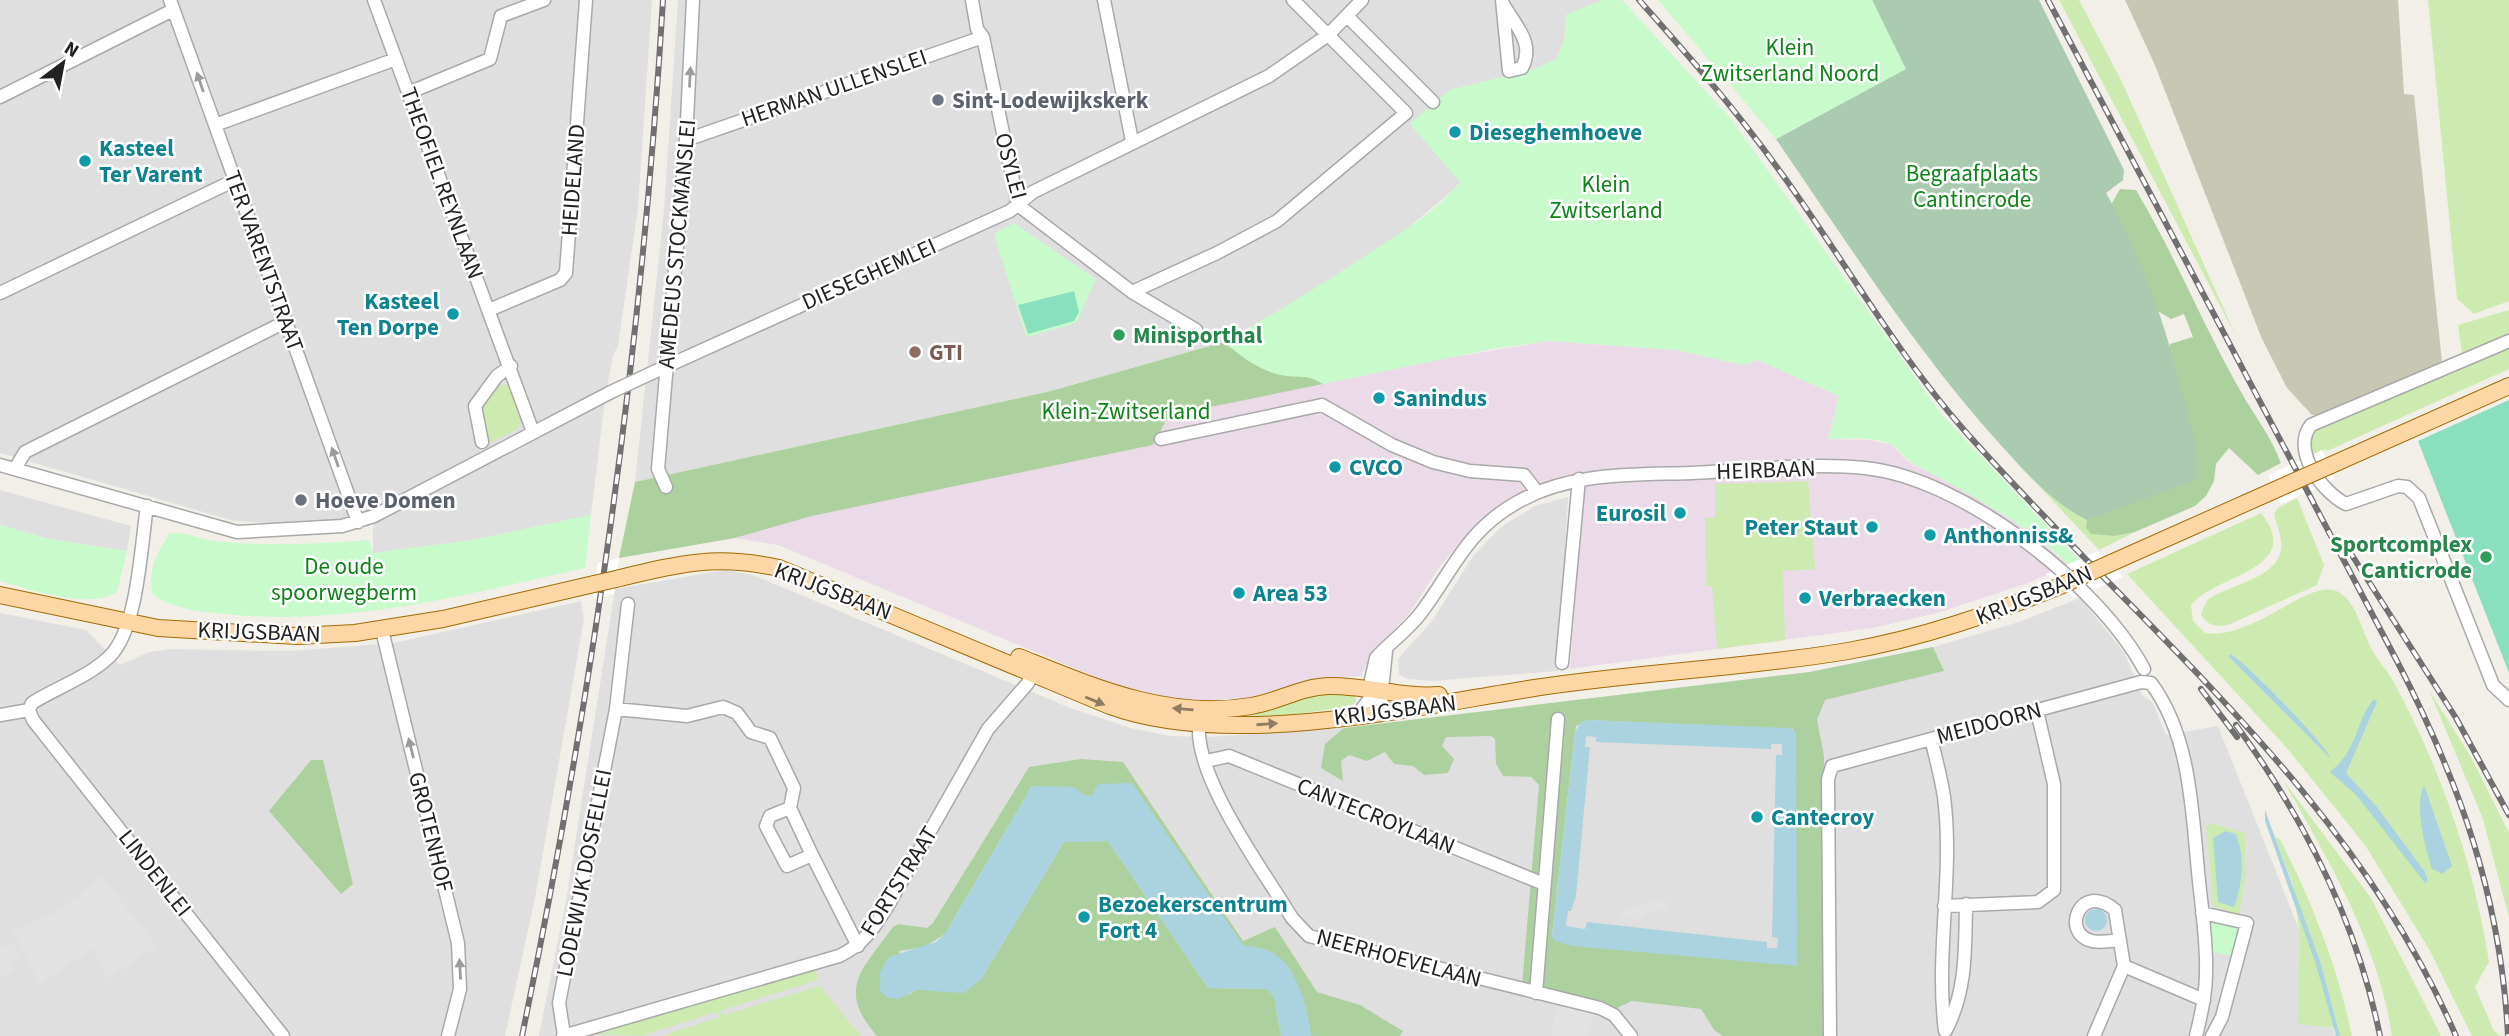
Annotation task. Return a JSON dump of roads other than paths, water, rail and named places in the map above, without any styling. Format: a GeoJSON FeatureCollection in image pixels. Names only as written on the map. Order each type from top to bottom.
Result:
{"type":"FeatureCollection","features":[{"type":"Feature","properties":{"kind":"main road","name":"KRIJGSBAAN"},"geometry":{"type":"LineString","coordinates":[[0,595],[48,607],[128,619],[158,628],[268,636],[382,630],[443,619],[714,551],[767,556],[1034,669],[1132,715],[1199,725],[1264,724],[1386,711],[1525,690],[1851,650],[1956,625],[2060,586],[2509,386]]}},
{"type":"Feature","properties":{"kind":"main road","name":"KRIJGSBAAN"},"geometry":{"type":"LineString","coordinates":[[128,619],[160,617],[261,625],[356,623],[444,610],[595,579]]}},
{"type":"Feature","properties":{"kind":"main road","name":"KRIJGSBAAN"},"geometry":{"type":"LineString","coordinates":[[1034,669],[1123,696],[1185,709],[1251,706],[1313,687],[1375,689],[1418,696],[1525,690]]}},
{"type":"Feature","properties":{"kind":"street","name":"THEOFIEL REYNLAAN"},"geometry":{"type":"LineString","coordinates":[[374,0],[533,432]]}},
{"type":"Feature","properties":{"kind":"street"},"geometry":{"type":"LineString","coordinates":[[408,93],[490,59],[501,16],[544,0]]}},
{"type":"Feature","properties":{"kind":"street","name":"HEIDELAND"},"geometry":{"type":"LineString","coordinates":[[489,310],[560,280],[566,273],[586,0]]}},
{"type":"Feature","properties":{"kind":"street","name":"AMEDEUS STOCKMANSLEI"},"geometry":{"type":"LineString","coordinates":[[666,487],[658,469],[686,140],[693,0]]}},
{"type":"Feature","properties":{"kind":"street","name":"OSYLEI"},"geometry":{"type":"LineString","coordinates":[[971,0],[977,29],[982,37],[1018,205],[1132,292],[1196,330]]}},
{"type":"Feature","properties":{"kind":"street"},"geometry":{"type":"LineString","coordinates":[[1104,0],[1132,141]]}},
{"type":"Feature","properties":{"kind":"street"},"geometry":{"type":"LineString","coordinates":[[1132,292],[1217,253],[1277,221],[1406,113],[1293,0]]}},
{"type":"Feature","properties":{"kind":"street","name":"DIESEGHEMLEI"},"geometry":{"type":"LineString","coordinates":[[0,465],[237,532],[318,528],[358,522],[667,365],[1010,211],[1032,192],[1269,76],[1328,35],[1362,0]]}},
{"type":"Feature","properties":{"kind":"street"},"geometry":{"type":"LineString","coordinates":[[0,97],[171,5]]}},
{"type":"Feature","properties":{"kind":"street","name":"TER VARENTSTRAAT"},"geometry":{"type":"LineString","coordinates":[[171,5],[358,522]]}},
{"type":"Feature","properties":{"kind":"street"},"geometry":{"type":"LineString","coordinates":[[1348,17],[1433,102]]}},
{"type":"Feature","properties":{"kind":"street","name":"HERMAN ULLENSLEI"},"geometry":{"type":"LineString","coordinates":[[686,140],[982,37]]}},
{"type":"Feature","properties":{"kind":"street"},"geometry":{"type":"LineString","coordinates":[[215,125],[396,59]]}},
{"type":"Feature","properties":{"kind":"street"},"geometry":{"type":"LineString","coordinates":[[0,293],[235,180]]}},
{"type":"Feature","properties":{"kind":"street"},"geometry":{"type":"LineString","coordinates":[[15,469],[25,452],[285,321]]}},
{"type":"Feature","properties":{"kind":"street"},"geometry":{"type":"LineString","coordinates":[[2509,341],[2311,425],[2305,435],[2306,454],[2324,487],[2335,499],[2351,503],[2398,486],[2407,487],[2419,498],[2493,685],[2509,700]]}},
{"type":"Feature","properties":{"kind":"street"},"geometry":{"type":"LineString","coordinates":[[482,442],[475,406],[497,376],[510,366]]}},
{"type":"Feature","properties":{"kind":"street"},"geometry":{"type":"LineString","coordinates":[[1161,439],[1322,405],[1415,456],[1470,471],[1524,475],[1537,492]]}},
{"type":"Feature","properties":{"kind":"street","name":"HEIRBAAN"},"geometry":{"type":"LineString","coordinates":[[1358,714],[1383,681],[1386,651],[1421,613],[1455,558],[1472,538],[1502,511],[1537,492],[1579,479],[1809,468],[1864,467],[1892,472],[1960,502],[2038,551],[2077,584],[2110,619],[2169,716],[2186,773],[2202,913],[2206,963],[2204,1000],[2196,1036]]}},
{"type":"Feature","properties":{"kind":"street"},"geometry":{"type":"LineString","coordinates":[[1562,663],[1579,479]]}},
{"type":"Feature","properties":{"kind":"street"},"geometry":{"type":"LineString","coordinates":[[0,715],[29,709],[32,702],[112,654],[128,619],[147,506]]}},
{"type":"Feature","properties":{"kind":"street","name":"LODEWIJK DOSFELLEI"},"geometry":{"type":"LineString","coordinates":[[563,1035],[559,1003],[616,709],[628,604]]}},
{"type":"Feature","properties":{"kind":"street","name":"GROTENHOF"},"geometry":{"type":"LineString","coordinates":[[382,630],[458,943],[460,989],[448,1036]]}},
{"type":"Feature","properties":{"kind":"street","name":"FORTSTRAAT"},"geometry":{"type":"LineString","coordinates":[[563,1035],[839,956],[858,946],[873,930],[887,907],[988,729],[1028,683],[1034,669]]}},
{"type":"Feature","properties":{"kind":"street","name":"MEIDOORN"},"geometry":{"type":"LineString","coordinates":[[1830,1036],[1828,779],[1832,766],[2146,678]]}},
{"type":"Feature","properties":{"kind":"street"},"geometry":{"type":"LineString","coordinates":[[1375,689],[1386,711]]}},
{"type":"Feature","properties":{"kind":"street"},"geometry":{"type":"LineString","coordinates":[[616,709],[687,716],[718,706],[732,710],[751,732],[770,738],[794,788],[790,808],[858,946]]}},
{"type":"Feature","properties":{"kind":"street","name":"LINDENLEI"},"geometry":{"type":"LineString","coordinates":[[29,709],[33,720],[284,1036]]}},
{"type":"Feature","properties":{"kind":"street"},"geometry":{"type":"LineString","coordinates":[[1944,906],[2038,902],[2054,890],[2054,785],[2036,711]]}},
{"type":"Feature","properties":{"kind":"street"},"geometry":{"type":"LineString","coordinates":[[1536,993],[1558,719]]}},
{"type":"Feature","properties":{"kind":"street","name":"NEERHOEVELAAN"},"geometry":{"type":"LineString","coordinates":[[1199,725],[1198,745],[1206,761],[1212,785],[1292,918],[1309,936],[1607,1011],[1631,1036]]}},
{"type":"Feature","properties":{"kind":"street"},"geometry":{"type":"LineString","coordinates":[[1931,738],[1944,798],[1941,1002],[1943,1033]]}},
{"type":"Feature","properties":{"kind":"street","name":"CANTECROYLAAN"},"geometry":{"type":"LineString","coordinates":[[1206,761],[1229,756],[1544,884]]}},
{"type":"Feature","properties":{"kind":"street"},"geometry":{"type":"LineString","coordinates":[[790,808],[770,816],[766,826],[787,866],[812,855]]}},
{"type":"Feature","properties":{"kind":"street"},"geometry":{"type":"LineString","coordinates":[[1943,1033],[1958,1007],[1963,984],[1966,904]]}},
{"type":"Feature","properties":{"kind":"street"},"geometry":{"type":"LineString","coordinates":[[2202,913],[2248,923],[2222,1017],[2212,1036]]}},
{"type":"Feature","properties":{"kind":"street"},"geometry":{"type":"LineString","coordinates":[[2094,1036],[2124,966],[2120,940]]}},
{"type":"Feature","properties":{"kind":"street"},"geometry":{"type":"LineString","coordinates":[[2124,966],[2204,1000]]}},
{"type":"Feature","properties":{"kind":"water"},"geometry":{"type":"Polygon","coordinates":[[[2230,654],[2284,704],[2316,738],[2331,759],[2229,657],[2230,654]]]}},
{"type":"Feature","properties":{"kind":"water"},"geometry":{"type":"Polygon","coordinates":[[[2374,699],[2377,702],[2346,773],[2377,807],[2425,872],[2428,881],[2425,883],[2357,796],[2330,772],[2347,754],[2362,718],[2374,699]]]}},
{"type":"Feature","properties":{"kind":"water"},"geometry":{"type":"Polygon","coordinates":[[[1588,720],[1788,728],[1796,732],[1797,966],[1573,946],[1555,941],[1552,936],[1575,732],[1581,722],[1588,720]],[[1586,736],[1585,747],[1590,747],[1576,896],[1571,911],[1568,911],[1566,926],[1585,929],[1587,922],[1767,942],[1767,948],[1777,948],[1778,938],[1772,937],[1776,755],[1782,755],[1782,744],[1771,744],[1771,749],[1596,742],[1596,737],[1586,736]]]}},
{"type":"Feature","properties":{"kind":"water"},"geometry":{"type":"Polygon","coordinates":[[[1132,783],[1243,945],[1275,954],[1290,970],[1304,1003],[1311,1036],[1281,1036],[1274,997],[1267,989],[1208,988],[1108,841],[1064,842],[981,979],[964,993],[916,990],[899,999],[888,998],[880,991],[880,972],[889,957],[936,942],[945,934],[1032,786],[1074,787],[1084,795],[1092,796],[1098,784],[1132,783]]]}},
{"type":"Feature","properties":{"kind":"water"},"geometry":{"type":"Polygon","coordinates":[[[2424,785],[2452,866],[2442,874],[2432,869],[2424,839],[2420,805],[2424,785]]]}},
{"type":"Feature","properties":{"kind":"water"},"geometry":{"type":"Polygon","coordinates":[[[2265,810],[2320,961],[2340,1036],[2336,1036],[2316,965],[2265,821],[2265,810]]]}},
{"type":"Feature","properties":{"kind":"water"},"geometry":{"type":"Polygon","coordinates":[[[2226,831],[2235,834],[2241,850],[2241,880],[2234,907],[2218,902],[2213,838],[2226,831]]]}},
{"type":"Feature","properties":{"kind":"water"},"geometry":{"type":"Polygon","coordinates":[[[2096,909],[2104,912],[2107,920],[2104,928],[2096,931],[2088,928],[2085,920],[2088,912],[2096,909]]]}},
{"type":"Feature","properties":{"kind":"railway"},"geometry":{"type":"LineString","coordinates":[[522,1036],[571,779],[611,521],[642,261],[663,0]]}},
{"type":"Feature","properties":{"kind":"railway"},"geometry":{"type":"LineString","coordinates":[[1639,0],[1763,148],[1938,399],[2031,502],[2235,714],[2299,787],[2358,864],[2411,947],[2456,1036]]}},
{"type":"Feature","properties":{"kind":"railway"},"geometry":{"type":"LineString","coordinates":[[2048,0],[2420,706],[2474,842],[2497,936],[2508,1036]]}},
{"type":"Feature","properties":{"kind":"railway"},"geometry":{"type":"LineString","coordinates":[[2348,549],[2456,718],[2509,815]]}},
{"type":"Feature","properties":{"kind":"railway"},"geometry":{"type":"LineString","coordinates":[[2201,689],[2237,737]]}},
{"type":"Feature","properties":{"kind":"railway"},"geometry":{"type":"LineString","coordinates":[[2236,725],[2284,797],[2325,873],[2357,953],[2380,1036]]}},
{"type":"Feature","properties":{"kind":"place","name":"Sint-Lodewijkskerk"},"geometry":{"type":"Point","coordinates":[938,100]}},
{"type":"Feature","properties":{"kind":"place","name":"Dieseghemhoeve"},"geometry":{"type":"Point","coordinates":[1455,132]}},
{"type":"Feature","properties":{"kind":"place","name":"Kasteel Ter Varent"},"geometry":{"type":"Point","coordinates":[85,161]}},
{"type":"Feature","properties":{"kind":"place","name":"Kasteel Ten Dorpe"},"geometry":{"type":"Point","coordinates":[453,314]}},
{"type":"Feature","properties":{"kind":"place","name":"Minisporthal"},"geometry":{"type":"Point","coordinates":[1119,335]}},
{"type":"Feature","properties":{"kind":"place","name":"GTI"},"geometry":{"type":"Point","coordinates":[915,352]}},
{"type":"Feature","properties":{"kind":"place","name":"Sanindus"},"geometry":{"type":"Point","coordinates":[1379,398]}},
{"type":"Feature","properties":{"kind":"place","name":"CVCO"},"geometry":{"type":"Point","coordinates":[1335,467]}},
{"type":"Feature","properties":{"kind":"place","name":"Hoeve Domen"},"geometry":{"type":"Point","coordinates":[301,500]}},
{"type":"Feature","properties":{"kind":"place","name":"Eurosil"},"geometry":{"type":"Point","coordinates":[1680,513]}},
{"type":"Feature","properties":{"kind":"place","name":"Peter Staut"},"geometry":{"type":"Point","coordinates":[1872,527]}},
{"type":"Feature","properties":{"kind":"place","name":"Anthonniss&"},"geometry":{"type":"Point","coordinates":[1930,535]}},
{"type":"Feature","properties":{"kind":"place","name":"Sportcomplex Canticrode"},"geometry":{"type":"Point","coordinates":[2486,557]}},
{"type":"Feature","properties":{"kind":"place","name":"Area 53"},"geometry":{"type":"Point","coordinates":[1239,593]}},
{"type":"Feature","properties":{"kind":"place","name":"Verbraecken"},"geometry":{"type":"Point","coordinates":[1805,598]}},
{"type":"Feature","properties":{"kind":"place","name":"Cantecroy"},"geometry":{"type":"Point","coordinates":[1757,817]}},
{"type":"Feature","properties":{"kind":"place","name":"Bezoekerscentrum Fort 4"},"geometry":{"type":"Point","coordinates":[1084,917]}},
{"type":"Feature","properties":{"kind":"park label","name":"Klein Zwitserland Noord"},"geometry":{"type":"Point","coordinates":[1790,60]}},
{"type":"Feature","properties":{"kind":"park label","name":"Begraafplaats Cantincrode"},"geometry":{"type":"Point","coordinates":[1972,186]}},
{"type":"Feature","properties":{"kind":"park label","name":"Klein Zwitserland"},"geometry":{"type":"Point","coordinates":[1606,197]}},
{"type":"Feature","properties":{"kind":"park label","name":"Klein-Zwitserland"},"geometry":{"type":"Point","coordinates":[1126,411]}},
{"type":"Feature","properties":{"kind":"park label","name":"De oude spoorwegberm"},"geometry":{"type":"Point","coordinates":[344,579]}}]}
